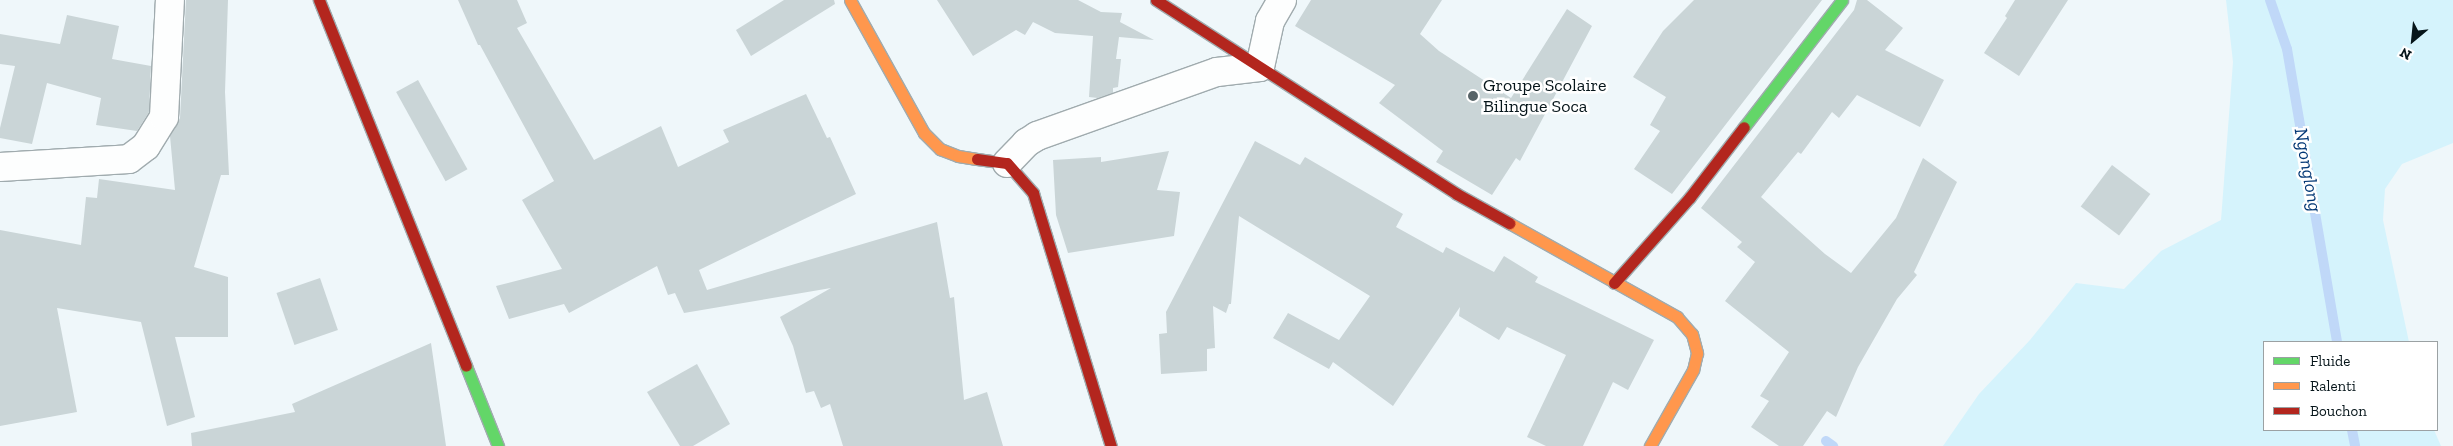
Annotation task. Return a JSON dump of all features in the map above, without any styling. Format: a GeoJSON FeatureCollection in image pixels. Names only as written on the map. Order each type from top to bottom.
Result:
{"type":"FeatureCollection","features":[{"type":"Feature","properties":{"kind":"street"},"geometry":{"type":"LineString","coordinates":[[0,167],[129,159],[146,146],[164,117],[170,0]]}},
{"type":"Feature","properties":{"kind":"street"},"geometry":{"type":"LineString","coordinates":[[319,0],[498,446]]}},
{"type":"Feature","properties":{"kind":"street"},"geometry":{"type":"LineString","coordinates":[[850,0],[924,133],[940,149],[958,156],[1008,164],[1023,179],[1033,193],[1111,446]]}},
{"type":"Feature","properties":{"kind":"street"},"geometry":{"type":"LineString","coordinates":[[1156,0],[1457,194],[1677,317],[1692,334],[1697,353],[1693,370],[1650,446]]}},
{"type":"Feature","properties":{"kind":"street"},"geometry":{"type":"LineString","coordinates":[[1260,66],[1270,21],[1282,0]]}},
{"type":"Feature","properties":{"kind":"street"},"geometry":{"type":"LineString","coordinates":[[1614,283],[1690,197],[1842,0]]}},
{"type":"Feature","properties":{"kind":"street"},"geometry":{"type":"LineString","coordinates":[[1008,164],[1026,142],[1037,136],[1217,72],[1260,66]]}},
{"type":"Feature","properties":{"kind":"shaded area"},"geometry":{"type":"Polygon","coordinates":[[[2226,0],[2453,0],[2453,143],[2402,164],[2385,189],[2383,220],[2409,341],[2263,341],[2263,431],[2434,431],[2441,446],[1943,446],[1979,394],[2030,340],[2076,283],[2124,289],[2161,251],[2221,220],[2233,62],[2226,0]]]}},
{"type":"Feature","properties":{"kind":"building"},"geometry":{"type":"Polygon","coordinates":[[[186,0],[228,0],[225,92],[229,175],[221,175],[194,267],[228,277],[228,337],[175,337],[195,417],[167,426],[141,322],[57,308],[77,412],[0,426],[0,230],[81,245],[86,197],[97,198],[99,179],[175,190],[170,136],[180,118],[186,0]]]}},
{"type":"Feature","properties":{"kind":"building"},"geometry":{"type":"Polygon","coordinates":[[[458,0],[517,0],[527,23],[517,28],[594,160],[661,126],[678,167],[729,142],[723,130],[806,94],[827,138],[830,137],[856,194],[699,270],[707,290],[937,222],[950,298],[954,297],[964,400],[987,392],[1003,446],[843,446],[830,404],[821,408],[814,391],[806,393],[793,346],[780,317],[831,288],[684,313],[675,293],[668,295],[657,266],[569,313],[564,304],[509,319],[496,286],[562,269],[522,200],[554,181],[480,45],[478,45],[458,0]]]}},
{"type":"Feature","properties":{"kind":"building"},"geometry":{"type":"Polygon","coordinates":[[[784,0],[834,0],[835,4],[751,56],[736,30],[784,0]]]}},
{"type":"Feature","properties":{"kind":"building"},"geometry":{"type":"Polygon","coordinates":[[[937,0],[1078,0],[1101,12],[1122,13],[1120,22],[1154,40],[1119,37],[1116,59],[1121,59],[1118,87],[1113,88],[1113,93],[1098,98],[1089,97],[1093,36],[1055,33],[1033,22],[1025,35],[1016,30],[973,56],[937,0]]]}},
{"type":"Feature","properties":{"kind":"building"},"geometry":{"type":"Polygon","coordinates":[[[1311,0],[1442,0],[1420,34],[1439,51],[1511,98],[1567,9],[1592,26],[1520,161],[1516,158],[1492,195],[1436,162],[1443,151],[1379,103],[1395,85],[1295,26],[1311,0]]]}},
{"type":"Feature","properties":{"kind":"building"},"geometry":{"type":"Polygon","coordinates":[[[1694,0],[1822,0],[1672,194],[1634,169],[1660,131],[1650,125],[1666,97],[1633,77],[1663,31],[1694,0]]]}},
{"type":"Feature","properties":{"kind":"building"},"geometry":{"type":"Polygon","coordinates":[[[1857,0],[1867,0],[1903,28],[1885,50],[1944,80],[1920,127],[1857,95],[1839,118],[1832,112],[1801,154],[1798,152],[1761,197],[1825,254],[1851,273],[1896,218],[1923,158],[1957,182],[1914,272],[1917,275],[1897,299],[1858,367],[1836,417],[1827,411],[1803,446],[1779,446],[1751,427],[1769,401],[1760,396],[1789,352],[1725,301],[1755,262],[1737,247],[1742,242],[1701,208],[1854,10],[1857,0]]]}},
{"type":"Feature","properties":{"kind":"building"},"geometry":{"type":"Polygon","coordinates":[[[2015,0],[2068,0],[2019,76],[1984,53],[2007,18],[2005,16],[2015,0]]]}},
{"type":"Feature","properties":{"kind":"building"},"geometry":{"type":"Polygon","coordinates":[[[67,15],[119,26],[112,59],[151,66],[149,112],[137,131],[96,125],[101,98],[47,83],[32,144],[0,138],[0,128],[15,66],[0,64],[0,34],[60,44],[67,15]]]}},
{"type":"Feature","properties":{"kind":"building"},"geometry":{"type":"Polygon","coordinates":[[[418,80],[467,169],[446,181],[396,92],[418,80]]]}},
{"type":"Feature","properties":{"kind":"building"},"geometry":{"type":"Polygon","coordinates":[[[1255,141],[1300,165],[1305,157],[1403,214],[1396,227],[1443,253],[1446,247],[1494,272],[1504,256],[1538,277],[1535,282],[1654,340],[1628,390],[1613,382],[1583,446],[1546,446],[1527,437],[1566,355],[1507,327],[1499,340],[1459,316],[1460,307],[1393,406],[1333,362],[1329,369],[1273,338],[1288,313],[1339,340],[1370,296],[1239,216],[1231,304],[1229,304],[1226,313],[1213,306],[1215,348],[1207,349],[1207,371],[1161,374],[1159,334],[1167,333],[1166,312],[1255,141]]]}},
{"type":"Feature","properties":{"kind":"building"},"geometry":{"type":"Polygon","coordinates":[[[1169,151],[1157,190],[1180,192],[1174,236],[1068,253],[1056,215],[1053,160],[1101,157],[1101,162],[1169,151]]]}},
{"type":"Feature","properties":{"kind":"building"},"geometry":{"type":"Polygon","coordinates":[[[2112,165],[2150,194],[2119,235],[2081,207],[2112,165]]]}},
{"type":"Feature","properties":{"kind":"building"},"geometry":{"type":"Polygon","coordinates":[[[320,278],[338,330],[294,345],[277,293],[320,278]]]}},
{"type":"Feature","properties":{"kind":"building"},"geometry":{"type":"Polygon","coordinates":[[[431,343],[446,446],[192,446],[191,433],[295,412],[292,404],[431,343]]]}},
{"type":"Feature","properties":{"kind":"building"},"geometry":{"type":"Polygon","coordinates":[[[697,364],[730,424],[693,446],[680,446],[647,392],[697,364]]]}},
{"type":"Feature","properties":{"kind":"waterway","name":"Ngonglong"},"geometry":{"type":"LineString","coordinates":[[2270,0],[2287,49],[2337,341]]}},
{"type":"Feature","properties":{"kind":"waterway","name":"Ngonglong"},"geometry":{"type":"LineString","coordinates":[[2352,431],[2355,446]]}},
{"type":"Feature","properties":{"kind":"waterway"},"geometry":{"type":"LineString","coordinates":[[1826,441],[1833,446]]}},
{"type":"Feature","properties":{"kind":"traffic: fast"},"geometry":{"type":"LineString","coordinates":[[1744,127],[1842,0]]}},
{"type":"Feature","properties":{"kind":"traffic: fast"},"geometry":{"type":"LineString","coordinates":[[466,366],[498,446]]}},
{"type":"Feature","properties":{"kind":"traffic: slow"},"geometry":{"type":"LineString","coordinates":[[850,0],[924,133],[940,149],[958,156],[977,159]]}},
{"type":"Feature","properties":{"kind":"traffic: slow"},"geometry":{"type":"LineString","coordinates":[[1509,223],[1677,317],[1692,334],[1697,353],[1693,370],[1650,446]]}},
{"type":"Feature","properties":{"kind":"traffic: jam"},"geometry":{"type":"LineString","coordinates":[[319,0],[466,366]]}},
{"type":"Feature","properties":{"kind":"traffic: jam"},"geometry":{"type":"LineString","coordinates":[[1156,0],[1457,194],[1509,223]]}},
{"type":"Feature","properties":{"kind":"traffic: jam"},"geometry":{"type":"LineString","coordinates":[[1614,283],[1690,197],[1744,127]]}},
{"type":"Feature","properties":{"kind":"traffic: jam"},"geometry":{"type":"LineString","coordinates":[[977,159],[1007,163],[1033,193],[1111,446]]}},
{"type":"Feature","properties":{"kind":"place","name":"Groupe Scolaire Bilingue Soca"},"geometry":{"type":"Point","coordinates":[1473,96]}}]}
